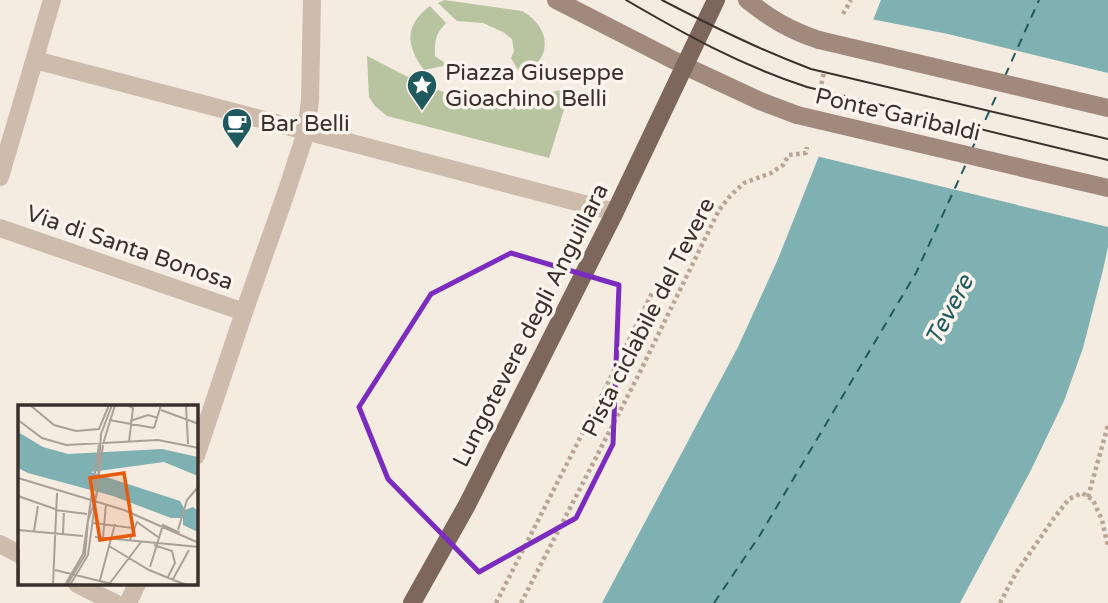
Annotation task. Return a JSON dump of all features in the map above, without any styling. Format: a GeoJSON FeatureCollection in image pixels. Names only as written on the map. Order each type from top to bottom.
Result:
{"type":"FeatureCollection","features":[{"type":"Feature","properties":{"kind":"main road"},"geometry":{"type":"LineString","coordinates":[[556,0],[685,66]]}},
{"type":"Feature","properties":{"kind":"main road","name":"Lungotevere degli Anguillara"},"geometry":{"type":"LineString","coordinates":[[412,603],[467,505],[615,212],[716,0]]}},
{"type":"Feature","properties":{"kind":"main road"},"geometry":{"type":"LineString","coordinates":[[747,0],[789,29],[819,40],[1108,108]]}},
{"type":"Feature","properties":{"kind":"main road","name":"Ponte Garibaldi"},"geometry":{"type":"LineString","coordinates":[[685,66],[797,115],[1108,188]]}},
{"type":"Feature","properties":{"kind":"street"},"geometry":{"type":"LineString","coordinates":[[0,177],[52,0]]}},
{"type":"Feature","properties":{"kind":"street"},"geometry":{"type":"LineString","coordinates":[[198,450],[306,132],[310,100],[312,0]]}},
{"type":"Feature","properties":{"kind":"street"},"geometry":{"type":"LineString","coordinates":[[35,60],[615,212]]}},
{"type":"Feature","properties":{"kind":"street","name":"Via di Santa Bonosa"},"geometry":{"type":"LineString","coordinates":[[0,228],[244,312]]}},
{"type":"Feature","properties":{"kind":"street"},"geometry":{"type":"LineString","coordinates":[[0,544],[18,553]]}},
{"type":"Feature","properties":{"kind":"street"},"geometry":{"type":"LineString","coordinates":[[81,586],[115,603]]}},
{"type":"Feature","properties":{"kind":"street"},"geometry":{"type":"LineString","coordinates":[[128,603],[136,586]]}},
{"type":"Feature","properties":{"kind":"path"},"geometry":{"type":"LineString","coordinates":[[837,22],[851,0]]}},
{"type":"Feature","properties":{"kind":"path"},"geometry":{"type":"LineString","coordinates":[[817,102],[827,63]]}},
{"type":"Feature","properties":{"kind":"path","name":"Pista ciclabile del Tevere"},"geometry":{"type":"LineString","coordinates":[[521,603],[638,376],[719,210],[744,183],[771,173],[783,165],[789,155],[806,153],[809,141]]}},
{"type":"Feature","properties":{"kind":"path"},"geometry":{"type":"LineString","coordinates":[[496,603],[653,290]]}},
{"type":"Feature","properties":{"kind":"path"},"geometry":{"type":"LineString","coordinates":[[1088,497],[1108,425]]}},
{"type":"Feature","properties":{"kind":"path"},"geometry":{"type":"LineString","coordinates":[[1000,603],[1016,573],[1069,499],[1083,493],[1093,500],[1102,520],[1108,547]]}},
{"type":"Feature","properties":{"kind":"highlighted area"},"geometry":{"type":"Polygon","coordinates":[[[511,253],[619,285],[613,444],[576,518],[479,572],[388,479],[359,407],[431,294],[511,253]]]}},
{"type":"Feature","properties":{"kind":"green space"},"geometry":{"type":"Polygon","coordinates":[[[444,0],[522,11],[539,26],[543,35],[545,44],[539,61],[521,75],[511,58],[514,51],[512,39],[483,23],[457,21],[438,3],[444,0]]]}},
{"type":"Feature","properties":{"kind":"green space"},"geometry":{"type":"Polygon","coordinates":[[[430,6],[446,23],[436,38],[435,56],[448,65],[424,70],[414,53],[410,36],[416,21],[430,6]]]}},
{"type":"Feature","properties":{"kind":"green space"},"geometry":{"type":"Polygon","coordinates":[[[367,56],[424,84],[468,99],[505,101],[571,87],[549,158],[387,116],[369,97],[367,56]]]}},
{"type":"Feature","properties":{"kind":"water","name":"Tevere"},"geometry":{"type":"Polygon","coordinates":[[[881,0],[1108,0],[1108,247],[1083,348],[1064,401],[1031,470],[960,603],[602,603],[738,347],[778,259],[881,0]]]}},
{"type":"Feature","properties":{"kind":"pier"},"geometry":{"type":"Polygon","coordinates":[[[871,19],[948,34],[1108,73],[1108,227],[816,156],[871,19]]]}},
{"type":"Feature","properties":{"kind":"ferry route"},"geometry":{"type":"LineString","coordinates":[[1005,76],[1039,0]]}},
{"type":"Feature","properties":{"kind":"ferry route"},"geometry":{"type":"LineString","coordinates":[[972,149],[999,90]]}},
{"type":"Feature","properties":{"kind":"ferry route"},"geometry":{"type":"LineString","coordinates":[[714,603],[760,535],[916,273],[966,164]]}},
{"type":"Feature","properties":{"kind":"tram line"},"geometry":{"type":"LineString","coordinates":[[626,0],[714,48],[807,87],[1108,160]]}},
{"type":"Feature","properties":{"kind":"tram line"},"geometry":{"type":"LineString","coordinates":[[662,0],[735,37],[811,69],[1108,139]]}},
{"type":"Feature","properties":{"kind":"place","name":"Piazza Giuseppe Gioachino Belli"},"geometry":{"type":"Point","coordinates":[422,112]}},
{"type":"Feature","properties":{"kind":"place","name":"Bar Belli"},"geometry":{"type":"Point","coordinates":[237,150]}}]}
